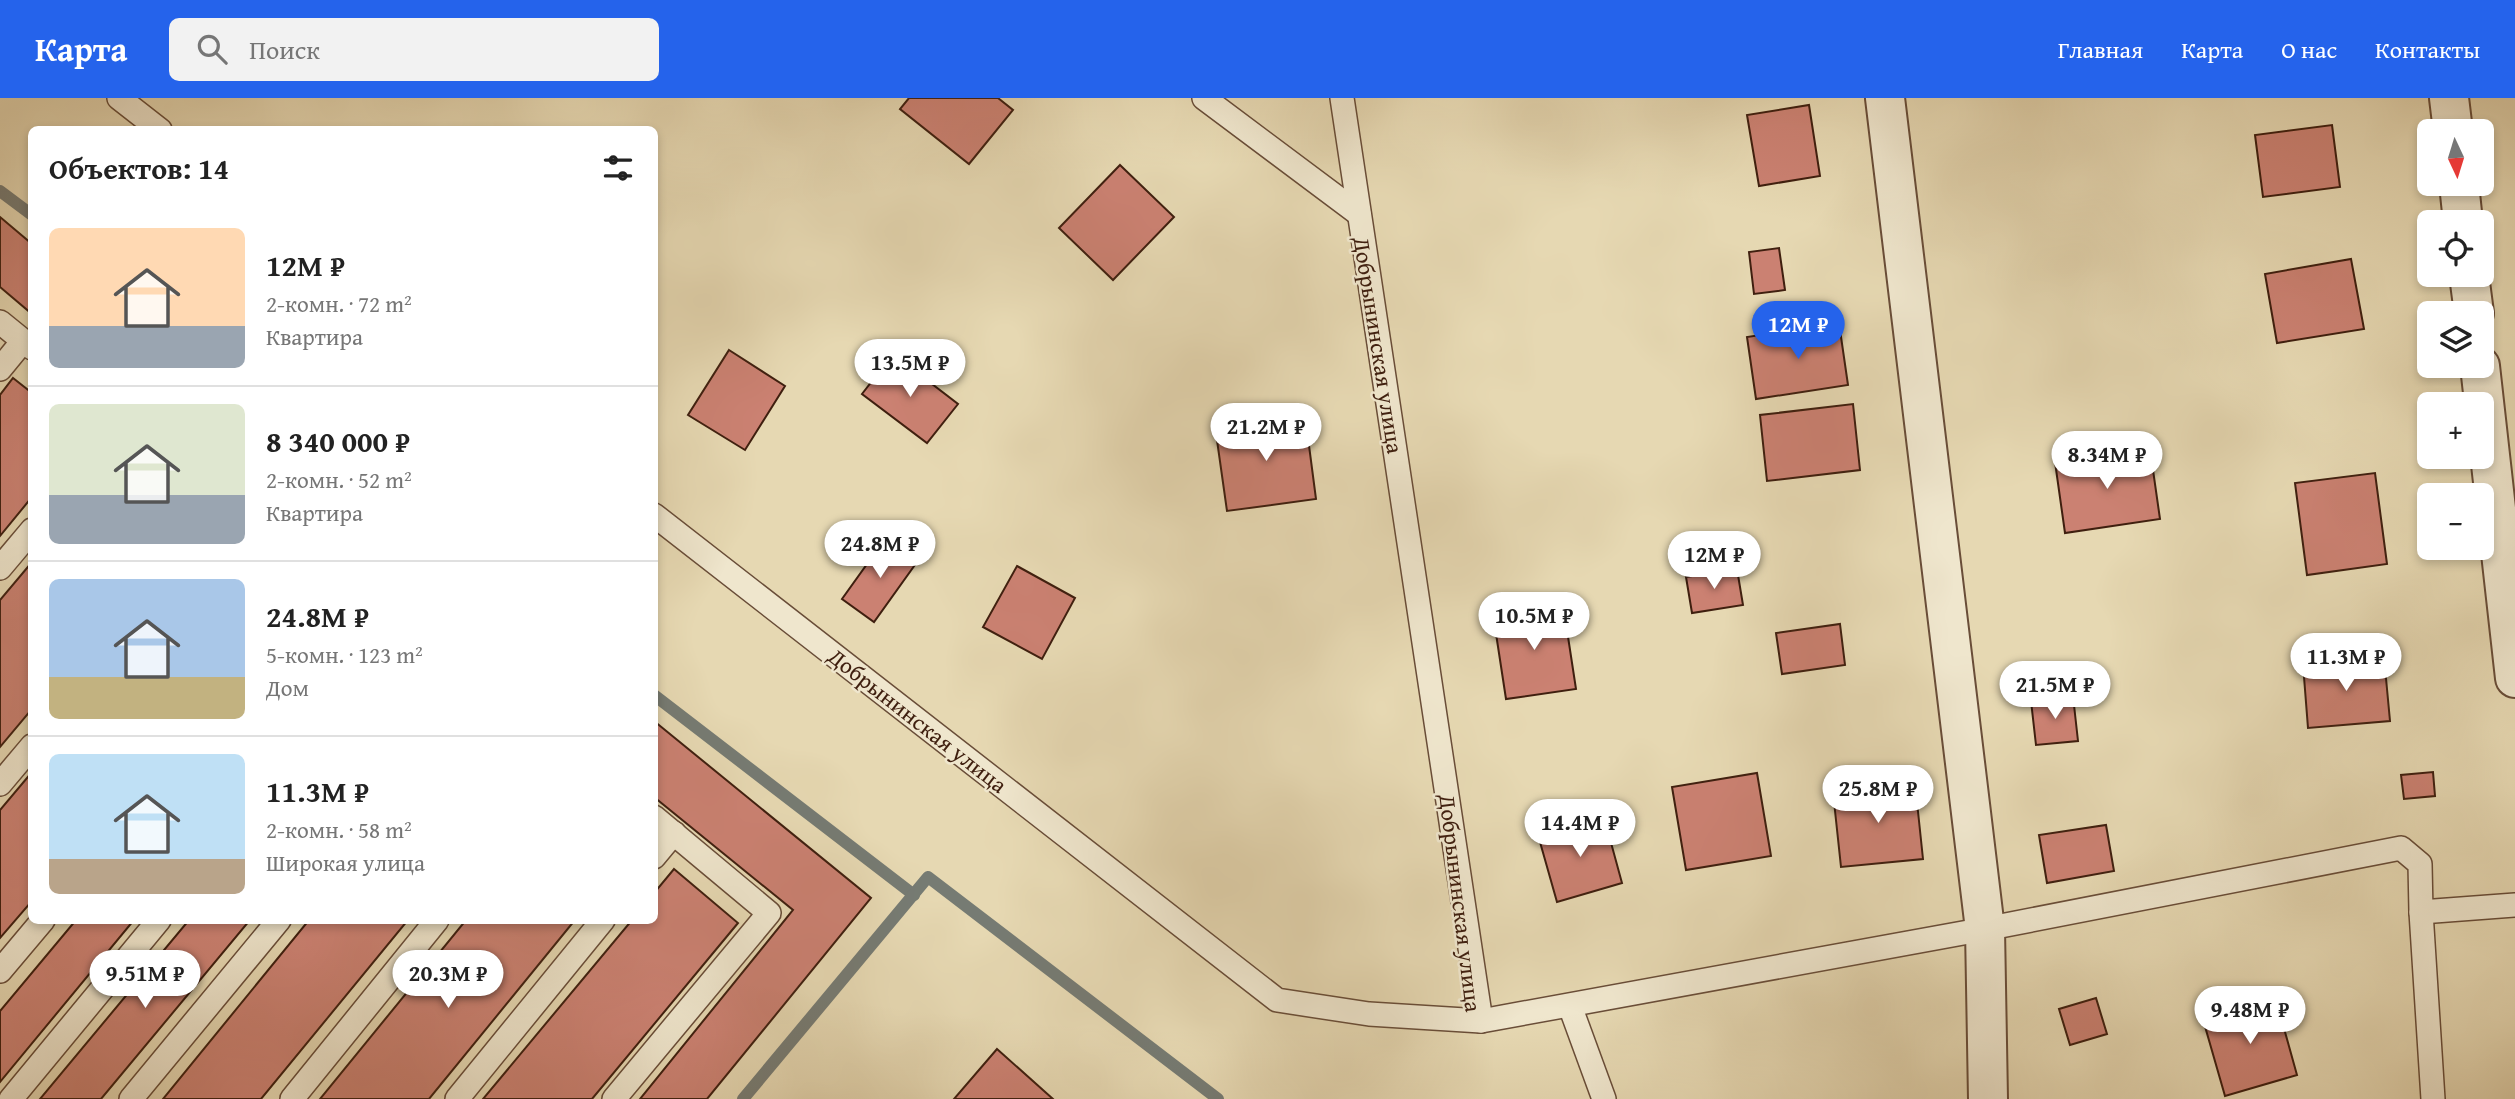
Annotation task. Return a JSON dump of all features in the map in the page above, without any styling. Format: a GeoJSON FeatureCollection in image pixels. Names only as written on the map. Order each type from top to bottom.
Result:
{"type":"FeatureCollection","features":[{"type":"Feature","properties":{"kind":"street"},"geometry":{"type":"LineString","coordinates":[[1885,98],[1985,929],[1988,1099]]}},
{"type":"Feature","properties":{"kind":"street"},"geometry":{"type":"LineString","coordinates":[[2449,98],[2452,119]]}},
{"type":"Feature","properties":{"kind":"street"},"geometry":{"type":"LineString","coordinates":[[2481,378],[2515,678]]}},
{"type":"Feature","properties":{"kind":"lane"},"geometry":{"type":"LineString","coordinates":[[119,98],[155,126]]}},
{"type":"Feature","properties":{"kind":"lane"},"geometry":{"type":"LineString","coordinates":[[1204,98],[1359,214]]}},
{"type":"Feature","properties":{"kind":"lane","name":"Добрынинская улица"},"geometry":{"type":"LineString","coordinates":[[658,518],[1277,1000],[1368,1014],[1481,1021],[1342,98]]}},
{"type":"Feature","properties":{"kind":"lane"},"geometry":{"type":"LineString","coordinates":[[0,322],[27,345],[0,369]]}},
{"type":"Feature","properties":{"kind":"lane"},"geometry":{"type":"LineString","coordinates":[[0,568],[28,535]]}},
{"type":"Feature","properties":{"kind":"lane"},"geometry":{"type":"LineString","coordinates":[[0,784],[28,751]]}},
{"type":"Feature","properties":{"kind":"lane"},"geometry":{"type":"LineString","coordinates":[[614,1099],[769,913],[658,820]]}},
{"type":"Feature","properties":{"kind":"lane"},"geometry":{"type":"LineString","coordinates":[[658,852],[674,834]]}},
{"type":"Feature","properties":{"kind":"lane"},"geometry":{"type":"LineString","coordinates":[[1481,1021],[1985,929],[2401,848],[2420,864],[2433,1099]]}},
{"type":"Feature","properties":{"kind":"lane"},"geometry":{"type":"LineString","coordinates":[[2421,912],[2515,905]]}},
{"type":"Feature","properties":{"kind":"lane"},"geometry":{"type":"LineString","coordinates":[[0,971],[40,924]]}},
{"type":"Feature","properties":{"kind":"lane"},"geometry":{"type":"LineString","coordinates":[[11,1099],[156,924]]}},
{"type":"Feature","properties":{"kind":"lane"},"geometry":{"type":"LineString","coordinates":[[131,1099],[276,924]]}},
{"type":"Feature","properties":{"kind":"lane"},"geometry":{"type":"LineString","coordinates":[[292,1099],[434,924]]}},
{"type":"Feature","properties":{"kind":"lane"},"geometry":{"type":"LineString","coordinates":[[457,1099],[600,924]]}},
{"type":"Feature","properties":{"kind":"lane"},"geometry":{"type":"LineString","coordinates":[[1570,1006],[1604,1099]]}},
{"type":"Feature","properties":{"kind":"building"},"geometry":{"type":"Polygon","coordinates":[[[909,98],[998,98],[1013,110],[969,164],[900,109],[909,98]]]}},
{"type":"Feature","properties":{"kind":"building"},"geometry":{"type":"Polygon","coordinates":[[[1809,105],[1820,176],[1759,186],[1747,115],[1809,105]]]}},
{"type":"Feature","properties":{"kind":"building"},"geometry":{"type":"Polygon","coordinates":[[[2332,125],[2340,187],[2263,197],[2255,135],[2332,125]]]}},
{"type":"Feature","properties":{"kind":"building"},"geometry":{"type":"Polygon","coordinates":[[[1120,165],[1174,217],[1113,280],[1059,228],[1120,165]]]}},
{"type":"Feature","properties":{"kind":"building"},"geometry":{"type":"Polygon","coordinates":[[[0,217],[28,241],[28,311],[0,287],[0,217]]]}},
{"type":"Feature","properties":{"kind":"building"},"geometry":{"type":"Polygon","coordinates":[[[1779,248],[1785,290],[1754,294],[1749,252],[1779,248]]]}},
{"type":"Feature","properties":{"kind":"building"},"geometry":{"type":"Polygon","coordinates":[[[2351,259],[2364,329],[2277,343],[2265,274],[2351,259]]]}},
{"type":"Feature","properties":{"kind":"building"},"geometry":{"type":"Polygon","coordinates":[[[1839,323],[1848,385],[1756,399],[1747,337],[1839,323]]]}},
{"type":"Feature","properties":{"kind":"building"},"geometry":{"type":"Polygon","coordinates":[[[729,350],[785,386],[745,450],[688,415],[729,350]]]}},
{"type":"Feature","properties":{"kind":"building"},"geometry":{"type":"Polygon","coordinates":[[[893,354],[958,404],[927,443],[862,394],[893,354]]]}},
{"type":"Feature","properties":{"kind":"building"},"geometry":{"type":"Polygon","coordinates":[[[13,378],[28,390],[28,502],[0,536],[0,395],[13,378]]]}},
{"type":"Feature","properties":{"kind":"building"},"geometry":{"type":"Polygon","coordinates":[[[1853,404],[1860,470],[1767,481],[1760,415],[1853,404]]]}},
{"type":"Feature","properties":{"kind":"building"},"geometry":{"type":"Polygon","coordinates":[[[1305,415],[1316,499],[1227,511],[1215,426],[1305,415]]]}},
{"type":"Feature","properties":{"kind":"building"},"geometry":{"type":"Polygon","coordinates":[[[2150,449],[2160,519],[2065,533],[2055,462],[2150,449]]]}},
{"type":"Feature","properties":{"kind":"building"},"geometry":{"type":"Polygon","coordinates":[[[2375,473],[2387,564],[2307,575],[2295,483],[2375,473]]]}},
{"type":"Feature","properties":{"kind":"building"},"geometry":{"type":"Polygon","coordinates":[[[885,539],[917,562],[874,622],[842,599],[885,539]]]}},
{"type":"Feature","properties":{"kind":"building"},"geometry":{"type":"Polygon","coordinates":[[[1017,566],[1075,598],[1042,659],[983,627],[1017,566]]]}},
{"type":"Feature","properties":{"kind":"building"},"geometry":{"type":"Polygon","coordinates":[[[28,567],[28,714],[0,747],[0,600],[28,567]]]}},
{"type":"Feature","properties":{"kind":"building"},"geometry":{"type":"Polygon","coordinates":[[[1737,569],[1743,605],[1692,613],[1686,577],[1737,569]]]}},
{"type":"Feature","properties":{"kind":"building"},"geometry":{"type":"Polygon","coordinates":[[[1563,604],[1576,689],[1506,699],[1493,614],[1563,604]]]}},
{"type":"Feature","properties":{"kind":"building"},"geometry":{"type":"Polygon","coordinates":[[[1840,624],[1845,665],[1782,674],[1776,633],[1840,624]]]}},
{"type":"Feature","properties":{"kind":"building"},"geometry":{"type":"Polygon","coordinates":[[[2384,657],[2390,721],[2308,728],[2303,664],[2384,657]]]}},
{"type":"Feature","properties":{"kind":"building"},"geometry":{"type":"Polygon","coordinates":[[[2073,696],[2078,741],[2036,745],[2031,701],[2073,696]]]}},
{"type":"Feature","properties":{"kind":"building"},"geometry":{"type":"Polygon","coordinates":[[[658,724],[871,898],[707,1099],[640,1099],[793,910],[658,800],[658,724]]]}},
{"type":"Feature","properties":{"kind":"building"},"geometry":{"type":"Polygon","coordinates":[[[2433,772],[2435,796],[2404,799],[2401,775],[2433,772]]]}},
{"type":"Feature","properties":{"kind":"building"},"geometry":{"type":"Polygon","coordinates":[[[1757,773],[1771,856],[1686,870],[1672,787],[1757,773]]]}},
{"type":"Feature","properties":{"kind":"building"},"geometry":{"type":"Polygon","coordinates":[[[28,777],[28,906],[0,938],[0,810],[28,777]]]}},
{"type":"Feature","properties":{"kind":"building"},"geometry":{"type":"Polygon","coordinates":[[[1915,783],[1923,859],[1841,867],[1833,792],[1915,783]]]}},
{"type":"Feature","properties":{"kind":"building"},"geometry":{"type":"Polygon","coordinates":[[[1604,817],[1622,883],[1557,902],[1538,835],[1604,817]]]}},
{"type":"Feature","properties":{"kind":"building"},"geometry":{"type":"Polygon","coordinates":[[[2106,825],[2114,871],[2047,883],[2039,835],[2106,825]]]}},
{"type":"Feature","properties":{"kind":"building"},"geometry":{"type":"Polygon","coordinates":[[[674,869],[738,923],[592,1099],[483,1099],[629,924],[658,924],[658,888],[674,869]]]}},
{"type":"Feature","properties":{"kind":"building"},"geometry":{"type":"Polygon","coordinates":[[[73,924],[131,924],[0,1082],[0,1011],[73,924]]]}},
{"type":"Feature","properties":{"kind":"building"},"geometry":{"type":"Polygon","coordinates":[[[186,924],[247,924],[101,1099],[40,1099],[186,924]]]}},
{"type":"Feature","properties":{"kind":"building"},"geometry":{"type":"Polygon","coordinates":[[[306,924],[405,924],[261,1099],[163,1099],[306,924]]]}},
{"type":"Feature","properties":{"kind":"building"},"geometry":{"type":"Polygon","coordinates":[[[463,924],[572,924],[429,1099],[320,1099],[463,924]]]}},
{"type":"Feature","properties":{"kind":"building"},"geometry":{"type":"Polygon","coordinates":[[[2275,996],[2297,1075],[2225,1096],[2202,1016],[2275,996]]]}},
{"type":"Feature","properties":{"kind":"building"},"geometry":{"type":"Polygon","coordinates":[[[2096,998],[2107,1034],[2070,1045],[2059,1009],[2096,998]]]}},
{"type":"Feature","properties":{"kind":"building"},"geometry":{"type":"Polygon","coordinates":[[[997,1049],[1053,1099],[954,1099],[997,1049]]]}},
{"type":"Feature","properties":{"kind":"waterway"},"geometry":{"type":"LineString","coordinates":[[0,191],[28,212]]}},
{"type":"Feature","properties":{"kind":"waterway"},"geometry":{"type":"LineString","coordinates":[[658,698],[914,895]]}},
{"type":"Feature","properties":{"kind":"waterway"},"geometry":{"type":"LineString","coordinates":[[743,1099],[928,877],[1218,1099]]}}]}
